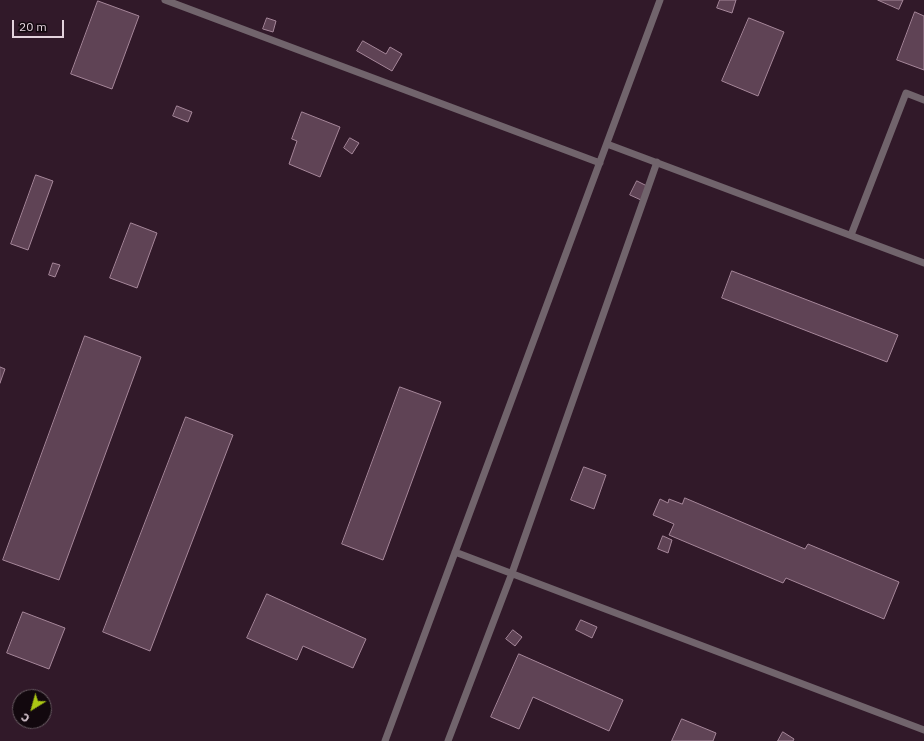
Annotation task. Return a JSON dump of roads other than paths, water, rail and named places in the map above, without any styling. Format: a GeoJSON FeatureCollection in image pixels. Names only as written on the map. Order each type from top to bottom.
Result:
{"type":"FeatureCollection","features":[{"type":"Feature","properties":{"kind":"lane"},"geometry":{"type":"LineString","coordinates":[[164,0],[600,162]]}},
{"type":"Feature","properties":{"kind":"lane"},"geometry":{"type":"LineString","coordinates":[[385,741],[660,0]]}},
{"type":"Feature","properties":{"kind":"lane"},"geometry":{"type":"LineString","coordinates":[[850,235],[906,93],[924,100]]}},
{"type":"Feature","properties":{"kind":"lane"},"geometry":{"type":"LineString","coordinates":[[607,144],[924,263]]}},
{"type":"Feature","properties":{"kind":"lane"},"geometry":{"type":"LineString","coordinates":[[448,741],[512,573],[657,162]]}},
{"type":"Feature","properties":{"kind":"lane"},"geometry":{"type":"LineString","coordinates":[[455,552],[924,730]]}}]}
